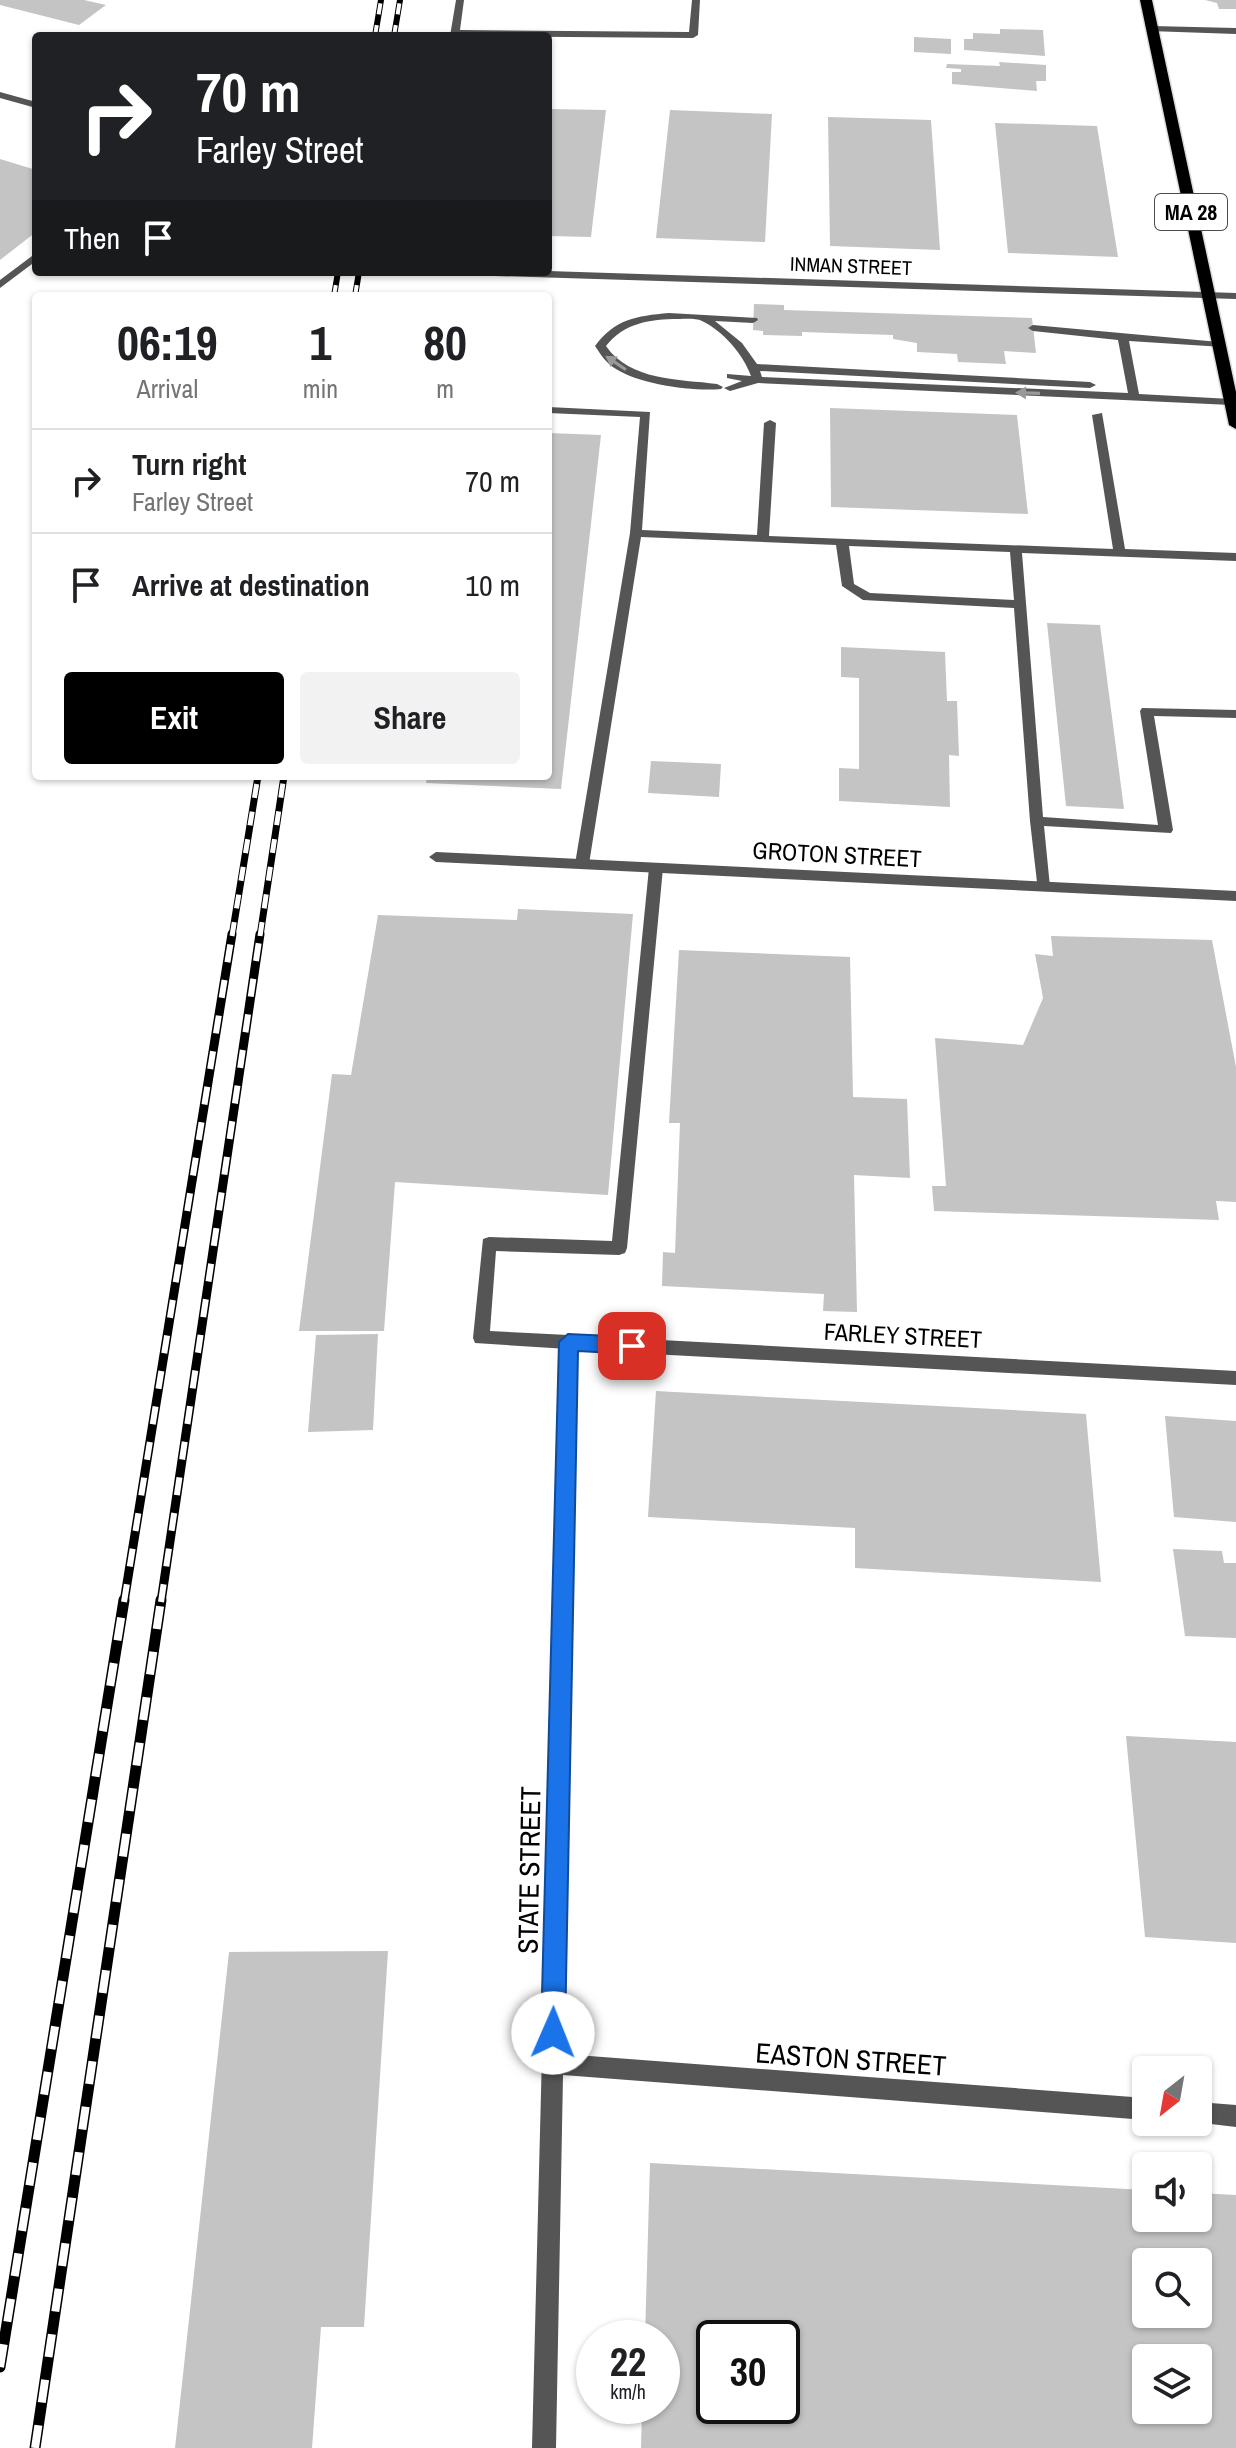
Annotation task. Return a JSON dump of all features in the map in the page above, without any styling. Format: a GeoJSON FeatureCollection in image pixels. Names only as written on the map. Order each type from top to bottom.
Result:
{"type":"FeatureCollection","features":[{"type":"Feature","properties":{"kind":"main road","name":"MA 28"},"geometry":{"type":"LineString","coordinates":[[1146,0],[1236,425]]}},
{"type":"Feature","properties":{"kind":"street"},"geometry":{"type":"LineString","coordinates":[[455,32],[460,0]]}},
{"type":"Feature","properties":{"kind":"street"},"geometry":{"type":"LineString","coordinates":[[552,34],[693,35],[696,0]]}},
{"type":"Feature","properties":{"kind":"street"},"geometry":{"type":"LineString","coordinates":[[1152,29],[1236,31]]}},
{"type":"Feature","properties":{"kind":"street"},"geometry":{"type":"LineString","coordinates":[[0,95],[32,104]]}},
{"type":"Feature","properties":{"kind":"street"},"geometry":{"type":"LineString","coordinates":[[0,285],[32,259]]}},
{"type":"Feature","properties":{"kind":"street","name":"INMAN STREET"},"geometry":{"type":"LineString","coordinates":[[552,275],[1236,296]]}},
{"type":"Feature","properties":{"kind":"street"},"geometry":{"type":"LineString","coordinates":[[753,320],[646,317],[618,324],[607,332],[600,346],[606,359],[632,373],[663,379],[758,380],[1231,402]]}},
{"type":"Feature","properties":{"kind":"street"},"geometry":{"type":"LineString","coordinates":[[706,319],[731,336],[754,367],[758,380]]}},
{"type":"Feature","properties":{"kind":"street"},"geometry":{"type":"LineString","coordinates":[[1033,328],[1219,345]]}},
{"type":"Feature","properties":{"kind":"street"},"geometry":{"type":"LineString","coordinates":[[1123,337],[1134,397]]}},
{"type":"Feature","properties":{"kind":"street"},"geometry":{"type":"LineString","coordinates":[[754,367],[1088,384],[1134,397]]}},
{"type":"Feature","properties":{"kind":"street"},"geometry":{"type":"LineString","coordinates":[[552,410],[646,414],[636,533],[582,864]]}},
{"type":"Feature","properties":{"kind":"street"},"geometry":{"type":"LineString","coordinates":[[1098,415],[1120,554]]}},
{"type":"Feature","properties":{"kind":"street"},"geometry":{"type":"LineString","coordinates":[[763,539],[770,423]]}},
{"type":"Feature","properties":{"kind":"street"},"geometry":{"type":"LineString","coordinates":[[636,533],[1236,557]]}},
{"type":"Feature","properties":{"kind":"street"},"geometry":{"type":"LineString","coordinates":[[842,542],[848,586],[867,597],[1020,604]]}},
{"type":"Feature","properties":{"kind":"street"},"geometry":{"type":"LineString","coordinates":[[1016,550],[1043,887]]}},
{"type":"Feature","properties":{"kind":"street"},"geometry":{"type":"LineString","coordinates":[[1037,821],[1166,830],[1147,711],[1236,714]]}},
{"type":"Feature","properties":{"kind":"street","name":"GROTON STREET"},"geometry":{"type":"LineString","coordinates":[[436,857],[1236,896]]}},
{"type":"Feature","properties":{"kind":"street","name":"FARLEY STREET"},"geometry":{"type":"LineString","coordinates":[[656,868],[619,1248],[489,1244],[481,1338],[1236,1378]]}},
{"type":"Feature","properties":{"kind":"street","name":"STATE STREET"},"geometry":{"type":"LineString","coordinates":[[544,2448],[568,1342]]}},
{"type":"Feature","properties":{"kind":"street","name":"EASTON STREET"},"geometry":{"type":"LineString","coordinates":[[552,2064],[1132,2108]]}},
{"type":"Feature","properties":{"kind":"street"},"geometry":{"type":"LineString","coordinates":[[1212,2114],[1236,2116]]}},
{"type":"Feature","properties":{"kind":"building"},"geometry":{"type":"Polygon","coordinates":[[[0,0],[84,0],[106,5],[79,25],[0,5],[0,0]]]}},
{"type":"Feature","properties":{"kind":"building"},"geometry":{"type":"Polygon","coordinates":[[[1205,0],[1236,0],[1236,9],[1219,9],[1217,3],[1205,0]]]}},
{"type":"Feature","properties":{"kind":"building"},"geometry":{"type":"Polygon","coordinates":[[[1000,29],[1043,30],[1045,56],[964,50],[964,39],[973,39],[973,33],[1000,34],[1000,29]]]}},
{"type":"Feature","properties":{"kind":"building"},"geometry":{"type":"Polygon","coordinates":[[[914,37],[951,39],[951,54],[914,52],[914,37]]]}},
{"type":"Feature","properties":{"kind":"building"},"geometry":{"type":"Polygon","coordinates":[[[999,62],[1046,65],[1046,81],[1036,81],[1037,91],[952,84],[952,72],[961,72],[961,69],[946,68],[947,64],[1000,66],[999,62]]]}},
{"type":"Feature","properties":{"kind":"building"},"geometry":{"type":"Polygon","coordinates":[[[552,109],[606,110],[591,237],[552,236],[552,109]]]}},
{"type":"Feature","properties":{"kind":"building"},"geometry":{"type":"Polygon","coordinates":[[[670,110],[772,114],[765,242],[656,238],[670,110]]]}},
{"type":"Feature","properties":{"kind":"building"},"geometry":{"type":"Polygon","coordinates":[[[828,117],[931,120],[940,250],[830,246],[828,117]]]}},
{"type":"Feature","properties":{"kind":"building"},"geometry":{"type":"Polygon","coordinates":[[[995,123],[1097,126],[1118,257],[1008,253],[995,123]]]}},
{"type":"Feature","properties":{"kind":"building"},"geometry":{"type":"Polygon","coordinates":[[[0,159],[32,169],[32,235],[0,260],[0,159]]]}},
{"type":"Feature","properties":{"kind":"building"},"geometry":{"type":"Polygon","coordinates":[[[754,304],[784,305],[784,310],[1032,318],[1036,353],[1004,351],[1006,364],[958,362],[957,354],[917,352],[917,343],[893,339],[893,335],[802,332],[802,336],[763,335],[763,331],[753,330],[754,304]]]}},
{"type":"Feature","properties":{"kind":"building"},"geometry":{"type":"Polygon","coordinates":[[[830,408],[1017,415],[1028,514],[831,507],[830,408]]]}},
{"type":"Feature","properties":{"kind":"building"},"geometry":{"type":"Polygon","coordinates":[[[552,433],[601,435],[561,789],[426,783],[426,780],[552,780],[552,433]]]}},
{"type":"Feature","properties":{"kind":"building"},"geometry":{"type":"Polygon","coordinates":[[[1047,623],[1100,625],[1124,809],[1066,806],[1047,623]]]}},
{"type":"Feature","properties":{"kind":"building"},"geometry":{"type":"Polygon","coordinates":[[[841,647],[945,652],[947,701],[957,701],[959,756],[949,755],[950,807],[839,801],[839,768],[859,769],[859,678],[841,677],[841,647]]]}},
{"type":"Feature","properties":{"kind":"building"},"geometry":{"type":"Polygon","coordinates":[[[651,761],[721,764],[719,797],[648,793],[651,761]]]}},
{"type":"Feature","properties":{"kind":"building"},"geometry":{"type":"Polygon","coordinates":[[[518,909],[633,914],[608,1195],[395,1182],[384,1331],[299,1331],[332,1074],[351,1075],[378,915],[517,920],[518,909]]]}},
{"type":"Feature","properties":{"kind":"building"},"geometry":{"type":"Polygon","coordinates":[[[1051,936],[1212,940],[1236,1067],[1236,1202],[1216,1201],[1219,1220],[934,1211],[932,1186],[946,1186],[935,1038],[1023,1045],[1043,998],[1035,954],[1053,956],[1051,936]]]}},
{"type":"Feature","properties":{"kind":"building"},"geometry":{"type":"Polygon","coordinates":[[[679,950],[850,957],[853,1097],[907,1099],[910,1178],[854,1175],[857,1312],[823,1311],[824,1294],[662,1286],[663,1252],[675,1253],[680,1123],[669,1123],[679,950]]]}},
{"type":"Feature","properties":{"kind":"building"},"geometry":{"type":"Polygon","coordinates":[[[378,1334],[373,1430],[308,1432],[316,1335],[378,1334]]]}},
{"type":"Feature","properties":{"kind":"building"},"geometry":{"type":"Polygon","coordinates":[[[656,1391],[1086,1414],[1101,1582],[855,1568],[855,1528],[648,1517],[656,1391]]]}},
{"type":"Feature","properties":{"kind":"building"},"geometry":{"type":"Polygon","coordinates":[[[1165,1416],[1236,1421],[1236,1522],[1174,1517],[1165,1416]]]}},
{"type":"Feature","properties":{"kind":"building"},"geometry":{"type":"Polygon","coordinates":[[[1173,1549],[1222,1551],[1224,1563],[1236,1563],[1236,1638],[1185,1636],[1173,1549]]]}},
{"type":"Feature","properties":{"kind":"building"},"geometry":{"type":"Polygon","coordinates":[[[1126,1736],[1236,1742],[1236,1943],[1145,1937],[1126,1736]]]}},
{"type":"Feature","properties":{"kind":"building"},"geometry":{"type":"Polygon","coordinates":[[[388,1951],[364,2327],[321,2327],[312,2448],[175,2448],[229,1952],[388,1951]]]}},
{"type":"Feature","properties":{"kind":"building"},"geometry":{"type":"Polygon","coordinates":[[[650,2163],[1132,2189],[1132,2232],[1212,2232],[1212,2194],[1236,2195],[1236,2448],[641,2448],[642,2424],[680,2424],[680,2320],[646,2320],[650,2163]]]}},
{"type":"Feature","properties":{"kind":"railway"},"geometry":{"type":"LineString","coordinates":[[376,32],[381,0]]}},
{"type":"Feature","properties":{"kind":"railway"},"geometry":{"type":"LineString","coordinates":[[395,32],[400,0]]}},
{"type":"Feature","properties":{"kind":"railway"},"geometry":{"type":"LineString","coordinates":[[335,292],[337,276]]}},
{"type":"Feature","properties":{"kind":"railway"},"geometry":{"type":"LineString","coordinates":[[356,292],[358,276]]}},
{"type":"Feature","properties":{"kind":"railway"},"geometry":{"type":"LineString","coordinates":[[232,936],[257,780]]}},
{"type":"Feature","properties":{"kind":"railway"},"geometry":{"type":"LineString","coordinates":[[260,936],[283,780]]}},
{"type":"Feature","properties":{"kind":"railway"},"geometry":{"type":"LineString","coordinates":[[124,1602],[232,934]]}},
{"type":"Feature","properties":{"kind":"railway"},"geometry":{"type":"LineString","coordinates":[[161,1602],[260,934]]}},
{"type":"Feature","properties":{"kind":"railway"},"geometry":{"type":"LineString","coordinates":[[0,2367],[124,1600]]}},
{"type":"Feature","properties":{"kind":"railway"},"geometry":{"type":"LineString","coordinates":[[35,2448],[161,1600]]}},
{"type":"Feature","properties":{"kind":"route"},"geometry":{"type":"LineString","coordinates":[[553,2033],[568,1342],[632,1346]]}}]}
